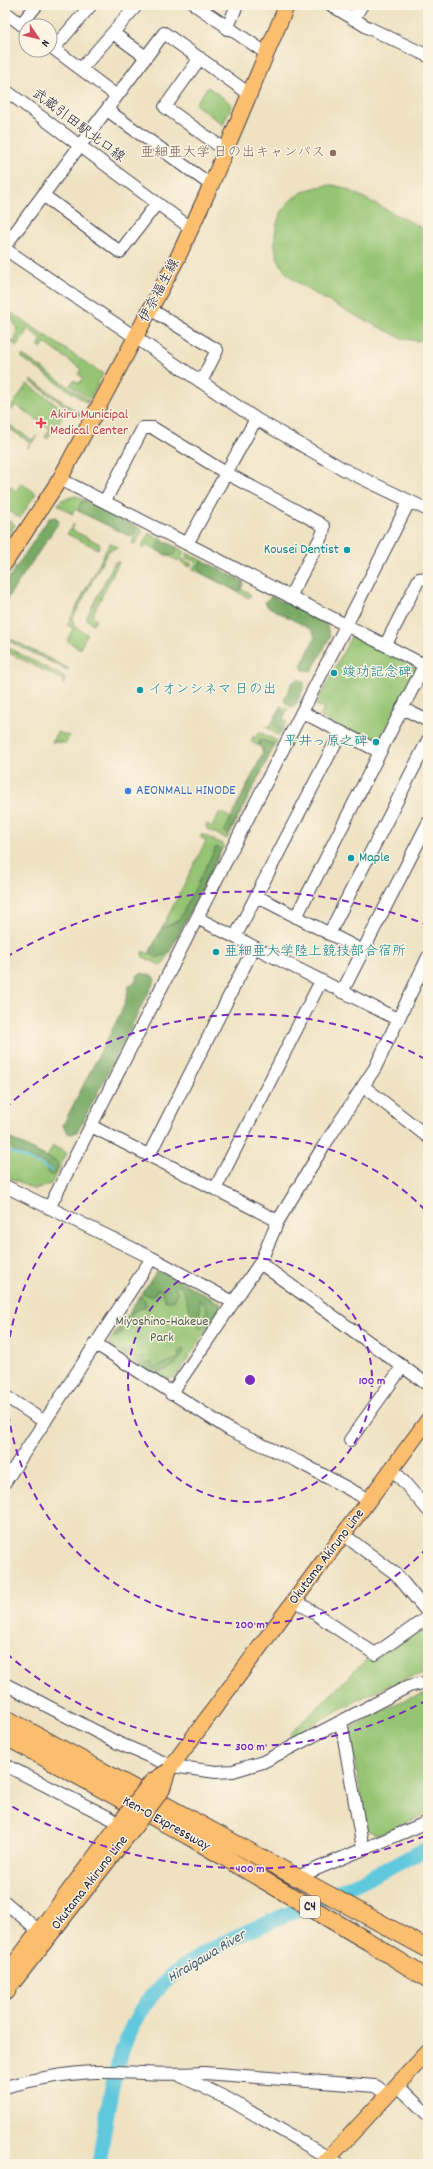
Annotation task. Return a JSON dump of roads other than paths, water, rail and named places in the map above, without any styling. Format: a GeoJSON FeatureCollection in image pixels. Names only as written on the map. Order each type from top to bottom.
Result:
{"type":"FeatureCollection","features":[{"type":"Feature","properties":{"kind":"highway","name":"Ken-O Expressway"},"geometry":{"type":"LineString","coordinates":[[5,1718],[198,1832],[428,1979]]}},
{"type":"Feature","properties":{"kind":"highway","name":"Ken-O Expressway"},"geometry":{"type":"LineString","coordinates":[[5,1736],[57,1765],[198,1832],[428,1949]]}},
{"type":"Feature","properties":{"kind":"highway"},"geometry":{"type":"LineString","coordinates":[[5,1740],[57,1765]]}},
{"type":"Feature","properties":{"kind":"main road","name":"伊奈福生線"},"geometry":{"type":"LineString","coordinates":[[5,563],[60,479],[192,229],[248,93],[287,5]]}},
{"type":"Feature","properties":{"kind":"main road","name":"Okutama Akiruno Line"},"geometry":{"type":"LineString","coordinates":[[5,1988],[125,1824],[151,1782],[170,1768],[428,1420]]}},
{"type":"Feature","properties":{"kind":"main road","name":"Okutama Akiruno Line"},"geometry":{"type":"LineString","coordinates":[[5,1988],[39,1930],[125,1824]]}},
{"type":"Feature","properties":{"kind":"main road"},"geometry":{"type":"LineString","coordinates":[[330,2162],[392,2090],[428,2052]]}},
{"type":"Feature","properties":{"kind":"street"},"geometry":{"type":"LineString","coordinates":[[28,18],[37,5]]}},
{"type":"Feature","properties":{"kind":"street"},"geometry":{"type":"LineString","coordinates":[[58,41],[91,5]]}},
{"type":"Feature","properties":{"kind":"street"},"geometry":{"type":"LineString","coordinates":[[81,69],[137,5]]}},
{"type":"Feature","properties":{"kind":"street"},"geometry":{"type":"LineString","coordinates":[[195,5],[227,29],[266,53]]}},
{"type":"Feature","properties":{"kind":"street"},"geometry":{"type":"LineString","coordinates":[[227,29],[237,5]]}},
{"type":"Feature","properties":{"kind":"street"},"geometry":{"type":"LineString","coordinates":[[331,5],[353,19],[428,56]]}},
{"type":"Feature","properties":{"kind":"street"},"geometry":{"type":"LineString","coordinates":[[353,19],[362,5]]}},
{"type":"Feature","properties":{"kind":"street"},"geometry":{"type":"LineString","coordinates":[[5,12],[18,22]]}},
{"type":"Feature","properties":{"kind":"street"},"geometry":{"type":"LineString","coordinates":[[113,33],[146,57]]}},
{"type":"Feature","properties":{"kind":"street"},"geometry":{"type":"LineString","coordinates":[[5,246],[164,33],[248,93]]}},
{"type":"Feature","properties":{"kind":"street"},"geometry":{"type":"LineString","coordinates":[[58,52],[118,96]]}},
{"type":"Feature","properties":{"kind":"street"},"geometry":{"type":"LineString","coordinates":[[200,58],[165,107],[225,150]]}},
{"type":"Feature","properties":{"kind":"street","name":"武蔵引田駅北口線"},"geometry":{"type":"LineString","coordinates":[[5,90],[192,229]]}},
{"type":"Feature","properties":{"kind":"street"},"geometry":{"type":"LineString","coordinates":[[107,110],[211,185]]}},
{"type":"Feature","properties":{"kind":"street"},"geometry":{"type":"LineString","coordinates":[[43,195],[120,252],[157,203]]}},
{"type":"Feature","properties":{"kind":"street"},"geometry":{"type":"LineString","coordinates":[[5,249],[256,419],[345,470],[428,510]]}},
{"type":"Feature","properties":{"kind":"street"},"geometry":{"type":"LineString","coordinates":[[150,309],[217,350],[201,382]]}},
{"type":"Feature","properties":{"kind":"street"},"geometry":{"type":"LineString","coordinates":[[187,544],[256,419]]}},
{"type":"Feature","properties":{"kind":"street"},"geometry":{"type":"LineString","coordinates":[[105,502],[143,428],[147,426],[153,428],[226,473],[320,523],[324,527],[324,533],[290,597]]}},
{"type":"Feature","properties":{"kind":"street"},"geometry":{"type":"LineString","coordinates":[[60,479],[346,625],[426,661],[296,917]]}},
{"type":"Feature","properties":{"kind":"street"},"geometry":{"type":"LineString","coordinates":[[49,1208],[409,502]]}},
{"type":"Feature","properties":{"kind":"street"},"geometry":{"type":"LineString","coordinates":[[386,644],[419,579],[428,578]]}},
{"type":"Feature","properties":{"kind":"street"},"geometry":{"type":"LineString","coordinates":[[402,708],[428,721]]}},
{"type":"Feature","properties":{"kind":"street"},"geometry":{"type":"LineString","coordinates":[[302,712],[380,752]]}},
{"type":"Feature","properties":{"kind":"street"},"geometry":{"type":"LineString","coordinates":[[235,937],[341,732]]}},
{"type":"Feature","properties":{"kind":"street"},"geometry":{"type":"LineString","coordinates":[[329,934],[428,740]]}},
{"type":"Feature","properties":{"kind":"street"},"geometry":{"type":"LineString","coordinates":[[342,992],[428,823]]}},
{"type":"Feature","properties":{"kind":"street"},"geometry":{"type":"LineString","coordinates":[[256,896],[363,951]]}},
{"type":"Feature","properties":{"kind":"street"},"geometry":{"type":"LineString","coordinates":[[197,918],[397,1020]]}},
{"type":"Feature","properties":{"kind":"street"},"geometry":{"type":"LineString","coordinates":[[149,1155],[254,947]]}},
{"type":"Feature","properties":{"kind":"street"},"geometry":{"type":"LineString","coordinates":[[171,1394],[260,1263],[278,1221],[322,1147],[381,1057],[397,1020],[428,957]]}},
{"type":"Feature","properties":{"kind":"street"},"geometry":{"type":"LineString","coordinates":[[215,1188],[321,981]]}},
{"type":"Feature","properties":{"kind":"street"},"geometry":{"type":"LineString","coordinates":[[363,1086],[428,1137]]}},
{"type":"Feature","properties":{"kind":"street"},"geometry":{"type":"LineString","coordinates":[[91,1126],[278,1221]]}},
{"type":"Feature","properties":{"kind":"street"},"geometry":{"type":"LineString","coordinates":[[5,1186],[152,1258],[233,1302]]}},
{"type":"Feature","properties":{"kind":"street"},"geometry":{"type":"LineString","coordinates":[[5,1482],[152,1258]]}},
{"type":"Feature","properties":{"kind":"street"},"geometry":{"type":"LineString","coordinates":[[260,1263],[281,1280],[428,1385]]}},
{"type":"Feature","properties":{"kind":"street"},"geometry":{"type":"LineString","coordinates":[[96,1344],[171,1394],[230,1430],[299,1462],[369,1500]]}},
{"type":"Feature","properties":{"kind":"street"},"geometry":{"type":"LineString","coordinates":[[350,1440],[403,1366]]}},
{"type":"Feature","properties":{"kind":"street"},"geometry":{"type":"LineString","coordinates":[[5,1396],[45,1422]]}},
{"type":"Feature","properties":{"kind":"street"},"geometry":{"type":"LineString","coordinates":[[391,1470],[398,1474],[428,1510]]}},
{"type":"Feature","properties":{"kind":"street"},"geometry":{"type":"LineString","coordinates":[[344,1535],[396,1574],[428,1613]]}},
{"type":"Feature","properties":{"kind":"street"},"geometry":{"type":"LineString","coordinates":[[295,1600],[375,1654],[428,1617]]}},
{"type":"Feature","properties":{"kind":"street"},"geometry":{"type":"LineString","coordinates":[[5,1684],[118,1743],[170,1768],[216,1772],[248,1767],[292,1748],[409,1686],[428,1682]]}},
{"type":"Feature","properties":{"kind":"street"},"geometry":{"type":"LineString","coordinates":[[342,1721],[362,1849]]}},
{"type":"Feature","properties":{"kind":"street"},"geometry":{"type":"LineString","coordinates":[[5,1765],[125,1824]]}},
{"type":"Feature","properties":{"kind":"street"},"geometry":{"type":"LineString","coordinates":[[302,1875],[428,1822]]}},
{"type":"Feature","properties":{"kind":"street"},"geometry":{"type":"LineString","coordinates":[[5,1902],[39,1930]]}},
{"type":"Feature","properties":{"kind":"street"},"geometry":{"type":"LineString","coordinates":[[5,2087],[47,2078],[102,2072],[180,2075],[204,2073],[375,2086],[392,2090],[428,2115]]}},
{"type":"Feature","properties":{"kind":"street"},"geometry":{"type":"LineString","coordinates":[[180,2075],[230,2100],[330,2162]]}},
{"type":"Feature","properties":{"kind":"waterway"},"geometry":{"type":"LineString","coordinates":[[5,1150],[35,1162],[52,1171]]}},
{"type":"Feature","properties":{"kind":"waterway","name":"Hiraigawa River"},"geometry":{"type":"LineString","coordinates":[[99,2164],[112,2088],[123,2049],[138,2015],[152,1995],[169,1978],[208,1951],[230,1939],[346,1888],[428,1848]]}},
{"type":"Feature","properties":{"kind":"place","name":"亜細亜大学 日の出キャンパス"},"geometry":{"type":"Point","coordinates":[333,153]}},
{"type":"Feature","properties":{"kind":"place","name":"Akiru Municipal Medical Center"},"geometry":{"type":"Point","coordinates":[41,423]}},
{"type":"Feature","properties":{"kind":"place","name":"Kousei Dentist"},"geometry":{"type":"Point","coordinates":[347,550]}},
{"type":"Feature","properties":{"kind":"place","name":"竣功記念碑"},"geometry":{"type":"Point","coordinates":[334,673]}},
{"type":"Feature","properties":{"kind":"place","name":"イオンシネマ 日の出"},"geometry":{"type":"Point","coordinates":[140,690]}},
{"type":"Feature","properties":{"kind":"place","name":"平井っ原之碑"},"geometry":{"type":"Point","coordinates":[376,742]}},
{"type":"Feature","properties":{"kind":"place","name":"AEONMALL HINODE"},"geometry":{"type":"Point","coordinates":[128,791]}},
{"type":"Feature","properties":{"kind":"place","name":"Maple"},"geometry":{"type":"Point","coordinates":[351,858]}},
{"type":"Feature","properties":{"kind":"place","name":"亜細亜大学陸上競技部合宿所"},"geometry":{"type":"Point","coordinates":[216,952]}},
{"type":"Feature","properties":{"kind":"park label","name":"Miyoshino-Hakeue Park"},"geometry":{"type":"Point","coordinates":[162,1330]}}]}
